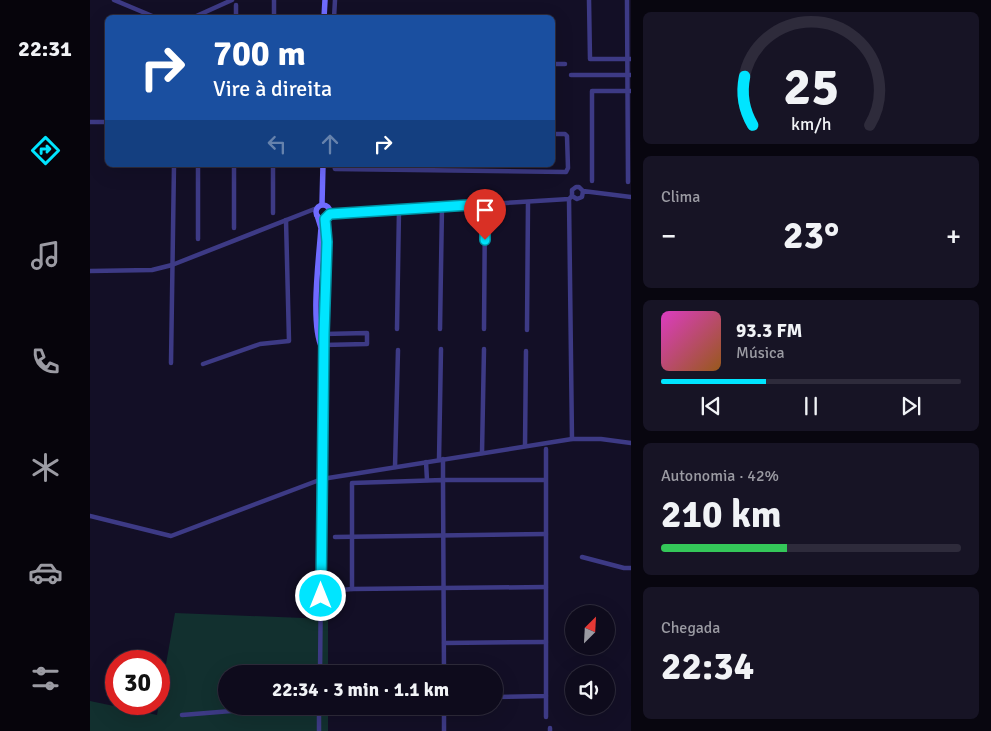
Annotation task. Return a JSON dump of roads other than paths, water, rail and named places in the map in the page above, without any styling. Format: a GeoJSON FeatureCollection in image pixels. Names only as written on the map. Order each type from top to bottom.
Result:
{"type":"FeatureCollection","features":[{"type":"Feature","properties":{"kind":"street"},"geometry":{"type":"LineString","coordinates":[[114,0],[150,15]]}},
{"type":"Feature","properties":{"kind":"street"},"geometry":{"type":"LineString","coordinates":[[199,15],[232,0]]}},
{"type":"Feature","properties":{"kind":"street"},"geometry":{"type":"LineString","coordinates":[[274,0],[274,15]]}},
{"type":"Feature","properties":{"kind":"street"},"geometry":{"type":"LineString","coordinates":[[324,15],[325,0]]}},
{"type":"Feature","properties":{"kind":"street"},"geometry":{"type":"LineString","coordinates":[[334,15],[335,0]]}},
{"type":"Feature","properties":{"kind":"street"},"geometry":{"type":"LineString","coordinates":[[589,0],[590,58],[629,59]]}},
{"type":"Feature","properties":{"kind":"street"},"geometry":{"type":"LineString","coordinates":[[627,0],[629,59],[628,182]]}},
{"type":"Feature","properties":{"kind":"street"},"geometry":{"type":"LineString","coordinates":[[236,5],[236,15]]}},
{"type":"Feature","properties":{"kind":"street"},"geometry":{"type":"LineString","coordinates":[[555,64],[565,64]]}},
{"type":"Feature","properties":{"kind":"street"},"geometry":{"type":"LineString","coordinates":[[571,76],[629,75]]}},
{"type":"Feature","properties":{"kind":"street"},"geometry":{"type":"LineString","coordinates":[[592,181],[592,91],[629,91]]}},
{"type":"Feature","properties":{"kind":"street"},"geometry":{"type":"LineString","coordinates":[[90,122],[105,122]]}},
{"type":"Feature","properties":{"kind":"street"},"geometry":{"type":"LineString","coordinates":[[334,167],[335,169],[566,172],[568,168],[567,136],[565,134],[555,134]]}},
{"type":"Feature","properties":{"kind":"street"},"geometry":{"type":"LineString","coordinates":[[171,364],[174,167]]}},
{"type":"Feature","properties":{"kind":"street"},"geometry":{"type":"LineString","coordinates":[[198,167],[198,239]]}},
{"type":"Feature","properties":{"kind":"street"},"geometry":{"type":"LineString","coordinates":[[234,167],[234,228]]}},
{"type":"Feature","properties":{"kind":"street"},"geometry":{"type":"LineString","coordinates":[[273,167],[273,213]]}},
{"type":"Feature","properties":{"kind":"street"},"geometry":{"type":"LineString","coordinates":[[322,204],[323,167]]}},
{"type":"Feature","properties":{"kind":"street"},"geometry":{"type":"LineString","coordinates":[[572,439],[570,198],[572,190],[576,186],[584,192],[631,197]]}},
{"type":"Feature","properties":{"kind":"street"},"geometry":{"type":"LineString","coordinates":[[317,216],[327,217],[399,210],[577,199],[582,197],[584,192]]}},
{"type":"Feature","properties":{"kind":"street"},"geometry":{"type":"LineString","coordinates":[[527,330],[528,202]]}},
{"type":"Feature","properties":{"kind":"street"},"geometry":{"type":"LineString","coordinates":[[90,271],[152,270],[172,265],[317,208],[318,205],[322,204]]}},
{"type":"Feature","properties":{"kind":"street"},"geometry":{"type":"LineString","coordinates":[[320,665],[323,348],[328,207],[322,204]]}},
{"type":"Feature","properties":{"kind":"street"},"geometry":{"type":"LineString","coordinates":[[484,329],[485,204]]}},
{"type":"Feature","properties":{"kind":"street"},"geometry":{"type":"LineString","coordinates":[[440,329],[442,207]]}},
{"type":"Feature","properties":{"kind":"street"},"geometry":{"type":"LineString","coordinates":[[317,208],[317,216],[321,228],[316,318],[318,340],[323,348]]}},
{"type":"Feature","properties":{"kind":"street"},"geometry":{"type":"LineString","coordinates":[[397,329],[399,210]]}},
{"type":"Feature","properties":{"kind":"street"},"geometry":{"type":"LineString","coordinates":[[203,364],[260,344],[290,341],[286,220]]}},
{"type":"Feature","properties":{"kind":"street"},"geometry":{"type":"LineString","coordinates":[[323,348],[338,345],[367,344],[366,333],[324,334]]}},
{"type":"Feature","properties":{"kind":"street"},"geometry":{"type":"LineString","coordinates":[[338,334],[338,345]]}},
{"type":"Feature","properties":{"kind":"street"},"geometry":{"type":"LineString","coordinates":[[441,349],[441,460],[444,480],[444,665]]}},
{"type":"Feature","properties":{"kind":"street"},"geometry":{"type":"LineString","coordinates":[[482,453],[484,349]]}},
{"type":"Feature","properties":{"kind":"street"},"geometry":{"type":"LineString","coordinates":[[396,467],[398,350]]}},
{"type":"Feature","properties":{"kind":"street"},"geometry":{"type":"LineString","coordinates":[[525,446],[526,351]]}},
{"type":"Feature","properties":{"kind":"street"},"geometry":{"type":"LineString","coordinates":[[90,516],[171,536],[322,479],[572,439],[601,439],[631,443]]}},
{"type":"Feature","properties":{"kind":"street"},"geometry":{"type":"LineString","coordinates":[[546,449],[546,717]]}},
{"type":"Feature","properties":{"kind":"street"},"geometry":{"type":"LineString","coordinates":[[426,462],[427,480]]}},
{"type":"Feature","properties":{"kind":"street"},"geometry":{"type":"LineString","coordinates":[[352,589],[352,483],[427,480],[545,480]]}},
{"type":"Feature","properties":{"kind":"street"},"geometry":{"type":"LineString","coordinates":[[335,537],[546,534]]}},
{"type":"Feature","properties":{"kind":"street"},"geometry":{"type":"LineString","coordinates":[[582,557],[624,568],[631,568]]}},
{"type":"Feature","properties":{"kind":"street"},"geometry":{"type":"LineString","coordinates":[[330,591],[352,589],[546,587]]}},
{"type":"Feature","properties":{"kind":"street"},"geometry":{"type":"LineString","coordinates":[[444,644],[546,642]]}},
{"type":"Feature","properties":{"kind":"street"},"geometry":{"type":"LineString","coordinates":[[503,697],[546,696]]}},
{"type":"Feature","properties":{"kind":"street"},"geometry":{"type":"LineString","coordinates":[[182,715],[218,712]]}},
{"type":"Feature","properties":{"kind":"street"},"geometry":{"type":"LineString","coordinates":[[319,731],[320,715]]}},
{"type":"Feature","properties":{"kind":"street"},"geometry":{"type":"LineString","coordinates":[[444,715],[444,731]]}}]}
